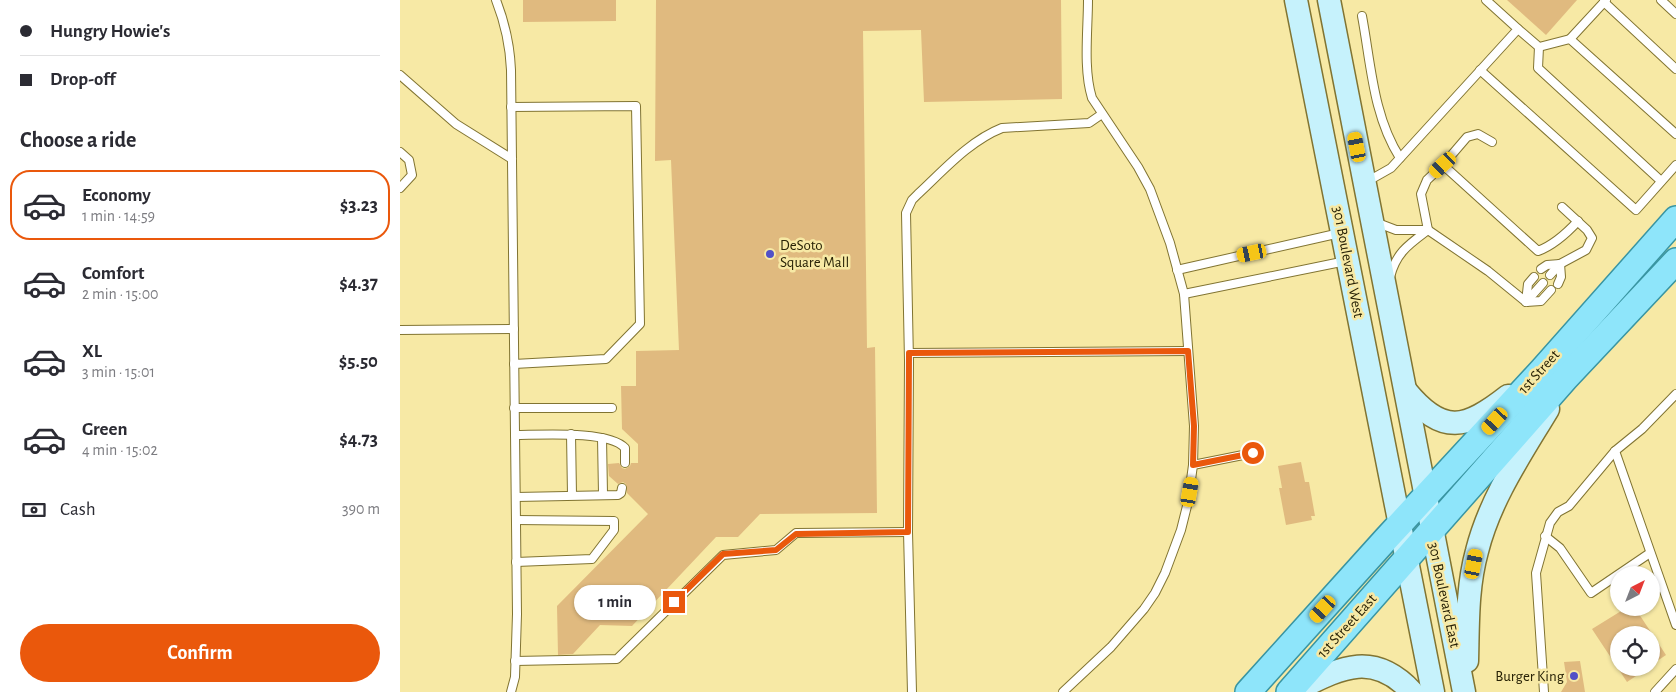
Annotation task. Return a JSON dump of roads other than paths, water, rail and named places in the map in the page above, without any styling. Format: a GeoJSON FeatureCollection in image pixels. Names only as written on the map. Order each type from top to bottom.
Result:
{"type":"FeatureCollection","features":[{"type":"Feature","properties":{"kind":"main road","name":"301 Boulevard West"},"geometry":{"type":"LineString","coordinates":[[1296,0],[1400,524]]}},
{"type":"Feature","properties":{"kind":"main road","name":"301 Boulevard West"},"geometry":{"type":"LineString","coordinates":[[1329,0],[1406,391],[1425,498]]}},
{"type":"Feature","properties":{"kind":"main road","name":"1st Street"},"geometry":{"type":"LineString","coordinates":[[1248,692],[1676,219]]}},
{"type":"Feature","properties":{"kind":"main road","name":"1st Street"},"geometry":{"type":"LineString","coordinates":[[1406,560],[1565,380],[1676,261]]}},
{"type":"Feature","properties":{"kind":"main road"},"geometry":{"type":"LineString","coordinates":[[1406,391],[1419,407],[1432,417],[1449,423],[1464,422],[1487,412],[1542,369]]}},
{"type":"Feature","properties":{"kind":"main road"},"geometry":{"type":"LineString","coordinates":[[1465,692],[1469,596],[1471,578],[1480,542],[1491,509],[1500,490],[1565,380]]}},
{"type":"Feature","properties":{"kind":"main road","name":"301 Boulevard East"},"geometry":{"type":"LineString","coordinates":[[1425,498],[1465,692]]}},
{"type":"Feature","properties":{"kind":"main road","name":"301 Boulevard East"},"geometry":{"type":"LineString","coordinates":[[1400,524],[1433,692]]}},
{"type":"Feature","properties":{"kind":"main road","name":"1st Street East"},"geometry":{"type":"LineString","coordinates":[[1291,692],[1406,560]]}},
{"type":"Feature","properties":{"kind":"main road"},"geometry":{"type":"LineString","coordinates":[[1291,692],[1336,671],[1354,666],[1386,672],[1400,680],[1412,692]]}},
{"type":"Feature","properties":{"kind":"lane"},"geometry":{"type":"LineString","coordinates":[[496,0],[503,19],[510,54],[516,497],[516,661],[515,677],[510,692]]}},
{"type":"Feature","properties":{"kind":"lane"},"geometry":{"type":"LineString","coordinates":[[1063,692],[1111,647],[1144,610],[1154,593],[1165,573],[1181,530],[1188,502],[1193,465],[1194,426],[1184,294],[1170,243],[1150,188],[1092,98],[1089,88],[1088,64],[1088,0]]}},
{"type":"Feature","properties":{"kind":"lane"},"geometry":{"type":"LineString","coordinates":[[1486,0],[1538,47],[1538,68],[1661,181]]}},
{"type":"Feature","properties":{"kind":"lane"},"geometry":{"type":"LineString","coordinates":[[1661,0],[1676,14]]}},
{"type":"Feature","properties":{"kind":"lane"},"geometry":{"type":"LineString","coordinates":[[1538,47],[1570,39],[1605,1],[1676,69]]}},
{"type":"Feature","properties":{"kind":"lane"},"geometry":{"type":"LineString","coordinates":[[1362,16],[1380,115],[1394,149],[1400,158]]}},
{"type":"Feature","properties":{"kind":"lane"},"geometry":{"type":"LineString","coordinates":[[1364,183],[1391,168],[1518,29]]}},
{"type":"Feature","properties":{"kind":"lane"},"geometry":{"type":"LineString","coordinates":[[1570,39],[1676,134]]}},
{"type":"Feature","properties":{"kind":"lane"},"geometry":{"type":"LineString","coordinates":[[1480,70],[1636,210],[1676,164]]}},
{"type":"Feature","properties":{"kind":"lane"},"geometry":{"type":"LineString","coordinates":[[400,75],[456,124],[512,159]]}},
{"type":"Feature","properties":{"kind":"lane"},"geometry":{"type":"LineString","coordinates":[[511,107],[636,106],[640,324],[606,359],[514,364]]}},
{"type":"Feature","properties":{"kind":"lane"},"geometry":{"type":"LineString","coordinates":[[912,692],[908,532],[909,353],[906,213],[912,200],[974,144],[992,132],[1002,128],[1089,123],[1102,114]]}},
{"type":"Feature","properties":{"kind":"lane"},"geometry":{"type":"LineString","coordinates":[[1428,230],[1421,194],[1427,180],[1467,137],[1478,134],[1492,142]]}},
{"type":"Feature","properties":{"kind":"lane"},"geometry":{"type":"LineString","coordinates":[[400,152],[409,160],[412,175],[400,188]]}},
{"type":"Feature","properties":{"kind":"lane"},"geometry":{"type":"LineString","coordinates":[[1443,165],[1538,251],[1548,248],[1564,236],[1578,221]]}},
{"type":"Feature","properties":{"kind":"lane"},"geometry":{"type":"LineString","coordinates":[[1550,275],[1560,264],[1586,250],[1592,238],[1587,230],[1562,207]]}},
{"type":"Feature","properties":{"kind":"lane"},"geometry":{"type":"LineString","coordinates":[[1372,221],[1396,230],[1428,230],[1488,272],[1526,302],[1541,301],[1551,290]]}},
{"type":"Feature","properties":{"kind":"lane"},"geometry":{"type":"LineString","coordinates":[[1386,292],[1393,263],[1408,244],[1428,230]]}},
{"type":"Feature","properties":{"kind":"lane"},"geometry":{"type":"LineString","coordinates":[[1177,270],[1342,233]]}},
{"type":"Feature","properties":{"kind":"lane"},"geometry":{"type":"LineString","coordinates":[[1184,294],[1348,261]]}},
{"type":"Feature","properties":{"kind":"lane"},"geometry":{"type":"LineString","coordinates":[[1541,269],[1547,265],[1560,264]]}},
{"type":"Feature","properties":{"kind":"lane"},"geometry":{"type":"LineString","coordinates":[[1558,284],[1561,277],[1560,264]]}},
{"type":"Feature","properties":{"kind":"lane"},"geometry":{"type":"LineString","coordinates":[[1526,302],[1528,284],[1534,276]]}},
{"type":"Feature","properties":{"kind":"lane"},"geometry":{"type":"LineString","coordinates":[[1526,302],[1543,283]]}},
{"type":"Feature","properties":{"kind":"lane"},"geometry":{"type":"LineString","coordinates":[[400,330],[514,329]]}},
{"type":"Feature","properties":{"kind":"lane"},"geometry":{"type":"LineString","coordinates":[[909,353],[1188,351]]}},
{"type":"Feature","properties":{"kind":"lane"},"geometry":{"type":"LineString","coordinates":[[1544,692],[1536,573],[1545,536],[1553,516],[1569,506],[1615,451],[1673,404],[1676,394]]}},
{"type":"Feature","properties":{"kind":"lane"},"geometry":{"type":"LineString","coordinates":[[514,408],[612,408]]}},
{"type":"Feature","properties":{"kind":"lane"},"geometry":{"type":"LineString","coordinates":[[515,435],[571,434],[602,438],[621,444],[625,448],[625,463]]}},
{"type":"Feature","properties":{"kind":"lane"},"geometry":{"type":"LineString","coordinates":[[571,434],[572,495]]}},
{"type":"Feature","properties":{"kind":"lane"},"geometry":{"type":"LineString","coordinates":[[602,438],[603,494]]}},
{"type":"Feature","properties":{"kind":"lane"},"geometry":{"type":"LineString","coordinates":[[1615,451],[1676,625]]}},
{"type":"Feature","properties":{"kind":"lane"},"geometry":{"type":"LineString","coordinates":[[1193,465],[1253,453]]}},
{"type":"Feature","properties":{"kind":"lane"},"geometry":{"type":"LineString","coordinates":[[516,497],[620,494],[622,488]]}},
{"type":"Feature","properties":{"kind":"lane"},"geometry":{"type":"LineString","coordinates":[[516,520],[614,520],[614,530],[592,559],[516,562]]}},
{"type":"Feature","properties":{"kind":"lane"},"geometry":{"type":"LineString","coordinates":[[516,661],[617,659],[723,554],[776,550],[796,534],[908,532]]}},
{"type":"Feature","properties":{"kind":"lane"},"geometry":{"type":"LineString","coordinates":[[1545,536],[1560,548],[1591,593],[1650,553]]}},
{"type":"Feature","properties":{"kind":"lane"},"geometry":{"type":"LineString","coordinates":[[1655,692],[1676,669]]}},
{"type":"Feature","properties":{"kind":"place","name":"DeSoto Square Mall"},"geometry":{"type":"Point","coordinates":[770,254]}},
{"type":"Feature","properties":{"kind":"place","name":"Burger King"},"geometry":{"type":"Point","coordinates":[1574,676]}}]}
